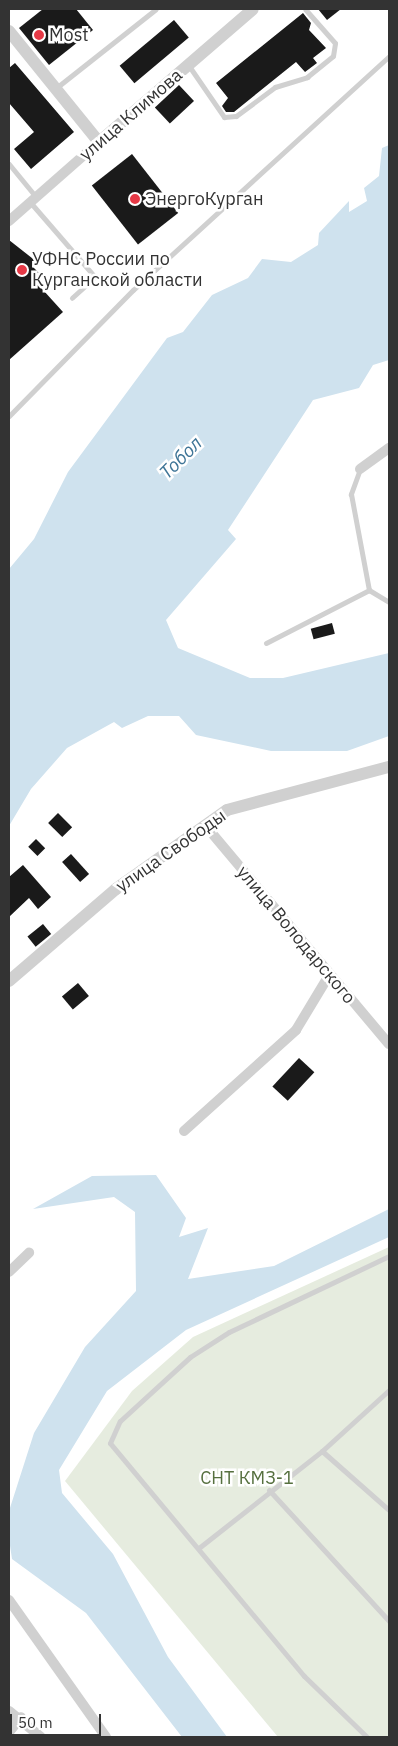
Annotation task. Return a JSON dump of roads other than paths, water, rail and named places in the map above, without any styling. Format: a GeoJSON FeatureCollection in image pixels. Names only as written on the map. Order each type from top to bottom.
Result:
{"type":"FeatureCollection","features":[{"type":"Feature","properties":{"kind":"street","name":"улица Климова"},"geometry":{"type":"LineString","coordinates":[[9,220],[253,9]]}},
{"type":"Feature","properties":{"kind":"street"},"geometry":{"type":"LineString","coordinates":[[11,39],[56,89],[99,142]]}},
{"type":"Feature","properties":{"kind":"street"},"geometry":{"type":"LineString","coordinates":[[360,469],[389,448]]}},
{"type":"Feature","properties":{"kind":"street","name":"улица Свободы"},"geometry":{"type":"LineString","coordinates":[[9,981],[116,890],[205,825],[250,801],[389,767]]}},
{"type":"Feature","properties":{"kind":"street","name":"улица Володарского"},"geometry":{"type":"LineString","coordinates":[[205,825],[328,976],[389,1044]]}},
{"type":"Feature","properties":{"kind":"street"},"geometry":{"type":"LineString","coordinates":[[184,1131],[296,1030],[328,976]]}},
{"type":"Feature","properties":{"kind":"street"},"geometry":{"type":"LineString","coordinates":[[9,1272],[29,1254]]}},
{"type":"Feature","properties":{"kind":"street"},"geometry":{"type":"LineString","coordinates":[[9,1600],[106,1737]]}},
{"type":"Feature","properties":{"kind":"street"},"geometry":{"type":"LineString","coordinates":[[9,1711],[20,1717],[41,1737]]}},
{"type":"Feature","properties":{"kind":"street"},"geometry":{"type":"LineString","coordinates":[[9,1732],[20,1717]]}},
{"type":"Feature","properties":{"kind":"lane"},"geometry":{"type":"LineString","coordinates":[[56,89],[156,9]]}},
{"type":"Feature","properties":{"kind":"lane"},"geometry":{"type":"LineString","coordinates":[[188,65],[224,117],[236,116],[275,87],[307,77],[333,56],[335,43],[305,9]]}},
{"type":"Feature","properties":{"kind":"lane"},"geometry":{"type":"LineString","coordinates":[[9,416],[140,283],[389,56]]}},
{"type":"Feature","properties":{"kind":"lane"},"geometry":{"type":"LineString","coordinates":[[9,164],[33,200],[95,276],[72,298]]}},
{"type":"Feature","properties":{"kind":"lane"},"geometry":{"type":"LineString","coordinates":[[360,469],[351,494],[369,590],[389,602]]}},
{"type":"Feature","properties":{"kind":"lane"},"geometry":{"type":"LineString","coordinates":[[266,643],[369,590]]}},
{"type":"Feature","properties":{"kind":"lane"},"geometry":{"type":"LineString","coordinates":[[367,1737],[304,1676],[200,1547],[110,1443],[112,1432],[190,1357],[229,1332],[389,1256]]}},
{"type":"Feature","properties":{"kind":"lane"},"geometry":{"type":"LineString","coordinates":[[200,1547],[268,1490],[322,1451],[389,1390]]}},
{"type":"Feature","properties":{"kind":"lane"},"geometry":{"type":"LineString","coordinates":[[322,1451],[389,1510]]}},
{"type":"Feature","properties":{"kind":"lane"},"geometry":{"type":"LineString","coordinates":[[268,1490],[389,1621]]}},
{"type":"Feature","properties":{"kind":"water","name":"Тобол"},"geometry":{"type":"Polygon","coordinates":[[[389,145],[389,360],[373,365],[359,388],[313,400],[228,530],[236,539],[166,620],[178,648],[250,678],[283,678],[389,653],[389,736],[347,751],[271,751],[196,735],[179,716],[148,716],[122,728],[114,722],[67,748],[31,789],[9,826],[9,569],[34,539],[68,472],[167,338],[183,332],[212,295],[248,278],[262,259],[291,262],[318,245],[319,233],[349,201],[349,212],[367,201],[364,188],[379,176],[382,148],[389,145]]]}},
{"type":"Feature","properties":{"kind":"water"},"geometry":{"type":"Polygon","coordinates":[[[156,1175],[186,1218],[179,1237],[208,1228],[188,1279],[274,1266],[389,1209],[389,1237],[186,1330],[107,1391],[59,1470],[62,1493],[113,1554],[168,1657],[227,1737],[182,1737],[86,1613],[12,1559],[9,1539],[9,1511],[34,1433],[85,1347],[136,1291],[135,1212],[114,1197],[33,1209],[92,1176],[156,1175]]]}},
{"type":"Feature","properties":{"kind":"place","name":"Most"},"geometry":{"type":"Point","coordinates":[39,35]}},
{"type":"Feature","properties":{"kind":"place","name":"ЭнергоКурган"},"geometry":{"type":"Point","coordinates":[135,199]}},
{"type":"Feature","properties":{"kind":"place","name":"УФНС России по Курганской области"},"geometry":{"type":"Point","coordinates":[22,270]}},
{"type":"Feature","properties":{"kind":"park label","name":"СНТ КМЗ-1"},"geometry":{"type":"Point","coordinates":[247,1478]}}]}
